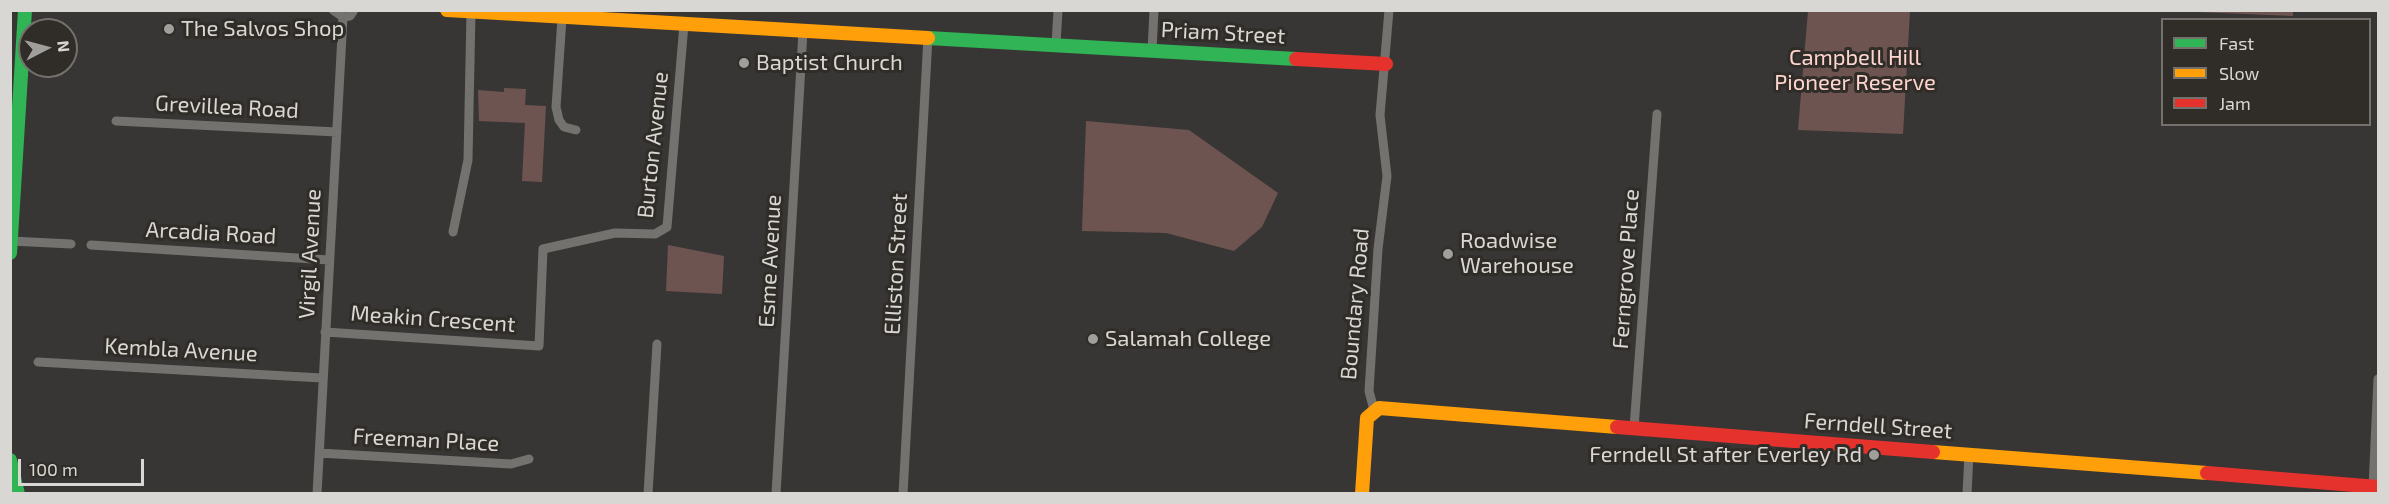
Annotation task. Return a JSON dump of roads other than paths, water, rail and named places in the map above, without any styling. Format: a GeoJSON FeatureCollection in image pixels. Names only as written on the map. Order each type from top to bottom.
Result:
{"type":"FeatureCollection","features":[{"type":"Feature","properties":{"kind":"main road"},"geometry":{"type":"LineString","coordinates":[[10,253],[25,10]]}},
{"type":"Feature","properties":{"kind":"main road","name":"Priam Street"},"geometry":{"type":"LineString","coordinates":[[447,10],[1386,64]]}},
{"type":"Feature","properties":{"kind":"main road","name":"Ferndell Street"},"geometry":{"type":"LineString","coordinates":[[1374,410],[1387,409],[2376,487]]}},
{"type":"Feature","properties":{"kind":"main road","name":"Boundary Road"},"geometry":{"type":"LineString","coordinates":[[1362,494],[1367,418],[1374,410]]}},
{"type":"Feature","properties":{"kind":"main road"},"geometry":{"type":"LineString","coordinates":[[10,460],[18,494]]}},
{"type":"Feature","properties":{"kind":"street"},"geometry":{"type":"LineString","coordinates":[[333,10],[343,17],[350,16],[354,10]]}},
{"type":"Feature","properties":{"kind":"street"},"geometry":{"type":"LineString","coordinates":[[1056,45],[1058,10]]}},
{"type":"Feature","properties":{"kind":"street"},"geometry":{"type":"LineString","coordinates":[[1152,50],[1154,10]]}},
{"type":"Feature","properties":{"kind":"street","name":"Boundary Road"},"geometry":{"type":"LineString","coordinates":[[1374,410],[1369,391],[1378,249],[1387,176],[1380,115],[1389,10]]}},
{"type":"Feature","properties":{"kind":"street"},"geometry":{"type":"LineString","coordinates":[[453,232],[468,160],[471,12]]}},
{"type":"Feature","properties":{"kind":"street","name":"Virgil Avenue"},"geometry":{"type":"LineString","coordinates":[[317,494],[343,17]]}},
{"type":"Feature","properties":{"kind":"street"},"geometry":{"type":"LineString","coordinates":[[562,18],[557,113],[564,127],[576,130]]}},
{"type":"Feature","properties":{"kind":"street","name":"Burton Avenue"},"geometry":{"type":"LineString","coordinates":[[539,346],[543,249],[615,233],[655,234],[667,227],[684,24]]}},
{"type":"Feature","properties":{"kind":"street","name":"Esme Avenue"},"geometry":{"type":"LineString","coordinates":[[776,494],[802,31]]}},
{"type":"Feature","properties":{"kind":"street","name":"Elliston Street"},"geometry":{"type":"LineString","coordinates":[[903,494],[928,37]]}},
{"type":"Feature","properties":{"kind":"street","name":"Ferngrove Place"},"geometry":{"type":"LineString","coordinates":[[1634,428],[1657,114]]}},
{"type":"Feature","properties":{"kind":"street","name":"Grevillea Road"},"geometry":{"type":"LineString","coordinates":[[116,121],[336,132]]}},
{"type":"Feature","properties":{"kind":"street"},"geometry":{"type":"LineString","coordinates":[[11,241],[71,244]]}},
{"type":"Feature","properties":{"kind":"street","name":"Arcadia Road"},"geometry":{"type":"LineString","coordinates":[[91,246],[329,260]]}},
{"type":"Feature","properties":{"kind":"street","name":"Meakin Crescent"},"geometry":{"type":"LineString","coordinates":[[326,332],[539,346]]}},
{"type":"Feature","properties":{"kind":"street"},"geometry":{"type":"LineString","coordinates":[[648,494],[657,344]]}},
{"type":"Feature","properties":{"kind":"street","name":"Kembla Avenue"},"geometry":{"type":"LineString","coordinates":[[38,362],[322,378]]}},
{"type":"Feature","properties":{"kind":"street"},"geometry":{"type":"LineString","coordinates":[[2376,487],[2379,378]]}},
{"type":"Feature","properties":{"kind":"street","name":"Freeman Place"},"geometry":{"type":"LineString","coordinates":[[319,453],[511,464],[529,459]]}},
{"type":"Feature","properties":{"kind":"street"},"geometry":{"type":"LineString","coordinates":[[1967,494],[1969,454]]}},
{"type":"Feature","properties":{"kind":"place","name":"The Salvos Shop"},"geometry":{"type":"Point","coordinates":[169,29]}},
{"type":"Feature","properties":{"kind":"place","name":"Baptist Church"},"geometry":{"type":"Point","coordinates":[744,63]}},
{"type":"Feature","properties":{"kind":"place","name":"Roadwise Warehouse"},"geometry":{"type":"Point","coordinates":[1448,254]}},
{"type":"Feature","properties":{"kind":"place","name":"Salamah College"},"geometry":{"type":"Point","coordinates":[1093,339]}},
{"type":"Feature","properties":{"kind":"place","name":"Ferndell St after Everley Rd"},"geometry":{"type":"Point","coordinates":[1874,455]}},
{"type":"Feature","properties":{"kind":"park label","name":"Campbell Hill Pioneer Reserve"},"geometry":{"type":"Point","coordinates":[1855,70]}}]}
